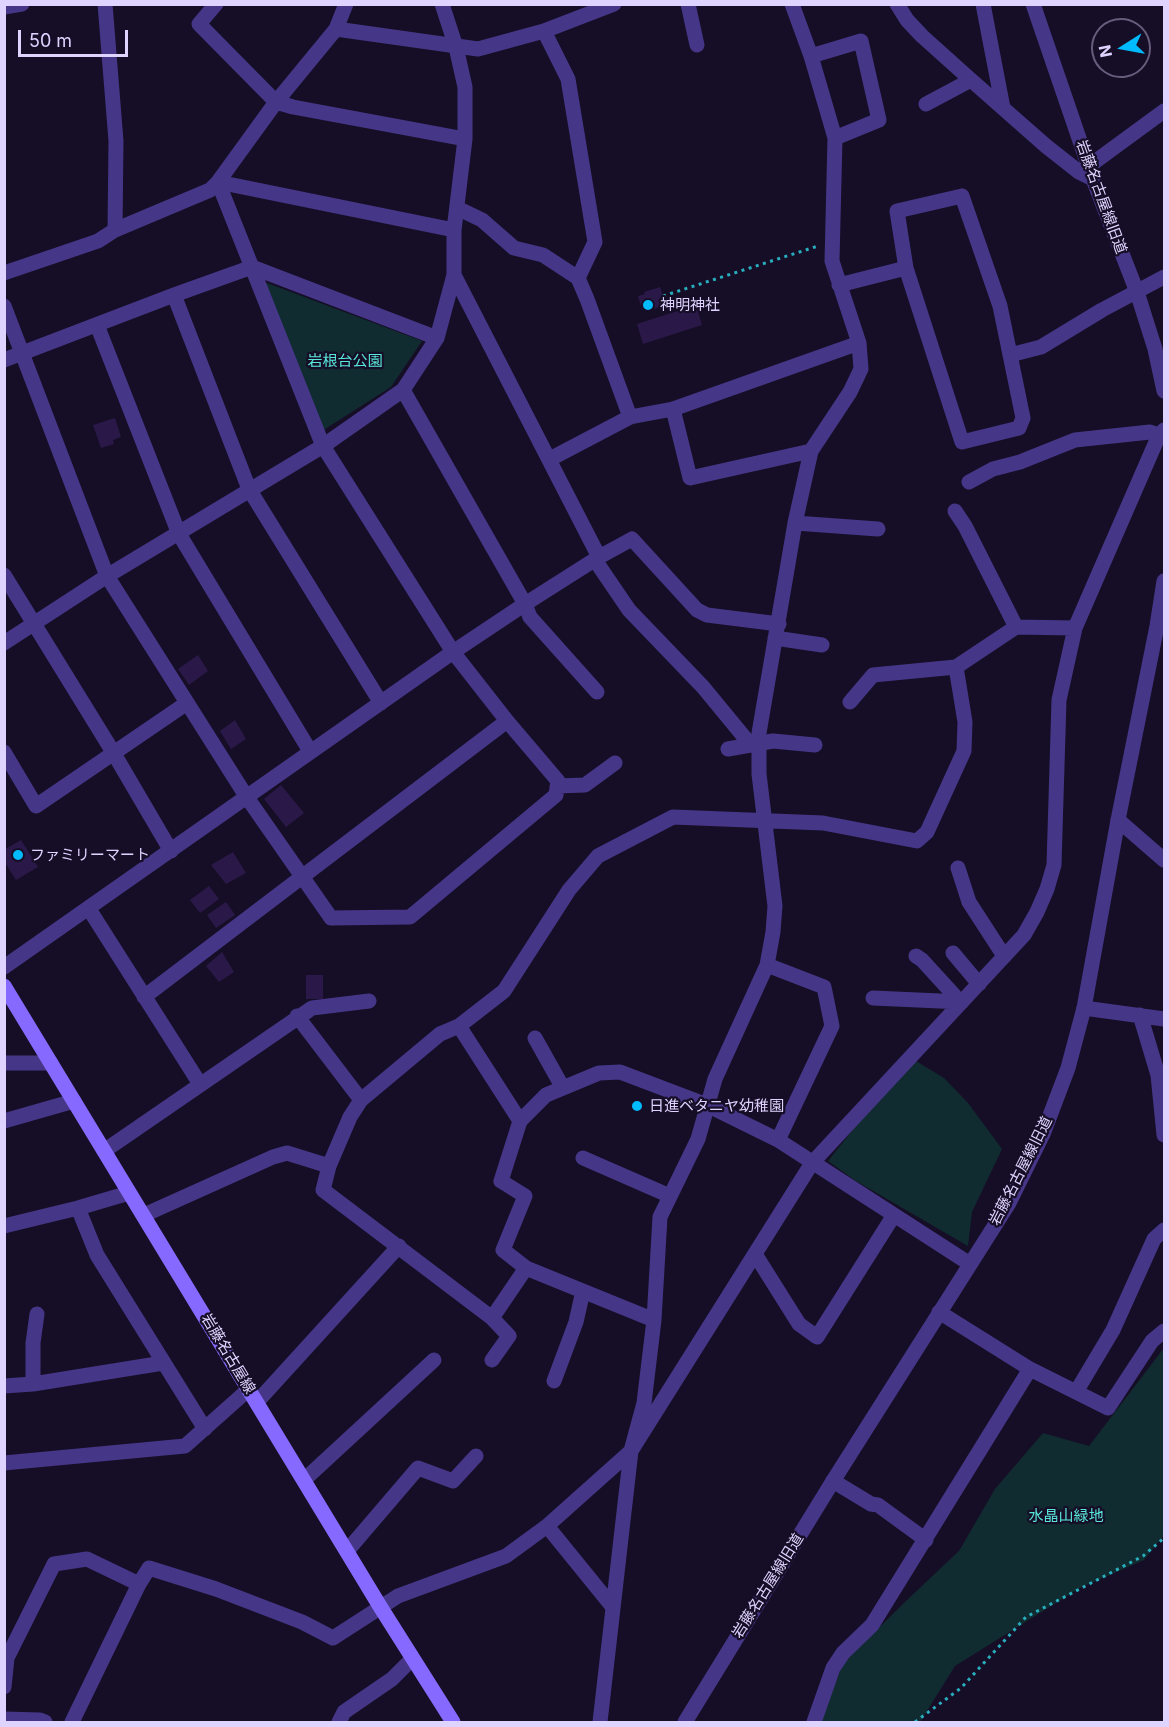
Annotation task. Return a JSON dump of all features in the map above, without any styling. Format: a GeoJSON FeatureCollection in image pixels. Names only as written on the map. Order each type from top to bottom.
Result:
{"type":"FeatureCollection","features":[{"type":"Feature","properties":{"kind":"main road","name":"岩藤名古屋線"},"geometry":{"type":"LineString","coordinates":[[4,986],[412,1659],[453,1722]]}},
{"type":"Feature","properties":{"kind":"street"},"geometry":{"type":"LineString","coordinates":[[4,7],[22,4]]}},
{"type":"Feature","properties":{"kind":"street"},"geometry":{"type":"LineString","coordinates":[[105,4],[116,141],[115,230]]}},
{"type":"Feature","properties":{"kind":"street"},"geometry":{"type":"LineString","coordinates":[[216,4],[199,24],[276,102],[465,139]]}},
{"type":"Feature","properties":{"kind":"street"},"geometry":{"type":"LineString","coordinates":[[4,273],[98,241],[115,230],[210,190],[276,102],[336,29],[346,4]]}},
{"type":"Feature","properties":{"kind":"street"},"geometry":{"type":"LineString","coordinates":[[4,643],[107,576],[323,446],[403,390],[437,338],[454,275],[454,230],[465,139],[465,87],[456,47],[442,4]]}},
{"type":"Feature","properties":{"kind":"street"},"geometry":{"type":"LineString","coordinates":[[336,29],[478,49],[544,31],[614,4]]}},
{"type":"Feature","properties":{"kind":"street"},"geometry":{"type":"LineString","coordinates":[[688,4],[697,45]]}},
{"type":"Feature","properties":{"kind":"street"},"geometry":{"type":"LineString","coordinates":[[753,743],[760,726],[795,523],[811,452],[850,392],[861,369],[859,343],[832,261],[835,138],[812,56],[792,4]]}},
{"type":"Feature","properties":{"kind":"street"},"geometry":{"type":"LineString","coordinates":[[897,4],[907,20],[922,36],[1079,172],[1091,173],[1164,111]]}},
{"type":"Feature","properties":{"kind":"street"},"geometry":{"type":"LineString","coordinates":[[983,4],[1003,108]]}},
{"type":"Feature","properties":{"kind":"street","name":"岩藤名古屋線旧道"},"geometry":{"type":"LineString","coordinates":[[1033,4],[1091,173],[1137,292],[1155,349],[1164,389]]}},
{"type":"Feature","properties":{"kind":"street"},"geometry":{"type":"LineString","coordinates":[[544,31],[568,79],[595,242],[578,278]]}},
{"type":"Feature","properties":{"kind":"street"},"geometry":{"type":"LineString","coordinates":[[812,56],[861,41],[879,120],[835,138]]}},
{"type":"Feature","properties":{"kind":"street"},"geometry":{"type":"LineString","coordinates":[[926,104],[971,80]]}},
{"type":"Feature","properties":{"kind":"street"},"geometry":{"type":"LineString","coordinates":[[218,182],[454,230]]}},
{"type":"Feature","properties":{"kind":"street"},"geometry":{"type":"LineString","coordinates":[[4,306],[107,576],[246,796],[331,918],[410,917],[556,795],[558,781],[453,652],[323,446],[218,182]]}},
{"type":"Feature","properties":{"kind":"street"},"geometry":{"type":"LineString","coordinates":[[962,195],[1000,306],[1010,355],[1023,418],[1019,428],[962,442],[906,268],[897,211],[962,195]]}},
{"type":"Feature","properties":{"kind":"street"},"geometry":{"type":"LineString","coordinates":[[457,208],[482,220],[514,248],[543,255],[578,278],[630,417]]}},
{"type":"Feature","properties":{"kind":"street"},"geometry":{"type":"LineString","coordinates":[[4,360],[252,267],[437,338]]}},
{"type":"Feature","properties":{"kind":"street"},"geometry":{"type":"LineString","coordinates":[[839,285],[906,268]]}},
{"type":"Feature","properties":{"kind":"street"},"geometry":{"type":"LineString","coordinates":[[454,275],[550,459],[597,558],[629,610],[753,743],[775,906],[767,965],[715,1079],[698,1139],[660,1217],[654,1320],[644,1403],[631,1451],[600,1722]]}},
{"type":"Feature","properties":{"kind":"street"},"geometry":{"type":"LineString","coordinates":[[1010,355],[1041,347],[1164,277]]}},
{"type":"Feature","properties":{"kind":"street"},"geometry":{"type":"LineString","coordinates":[[174,295],[249,489],[381,703]]}},
{"type":"Feature","properties":{"kind":"street"},"geometry":{"type":"LineString","coordinates":[[97,325],[178,534],[310,752]]}},
{"type":"Feature","properties":{"kind":"street"},"geometry":{"type":"LineString","coordinates":[[550,459],[630,417],[673,408],[859,343]]}},
{"type":"Feature","properties":{"kind":"street"},"geometry":{"type":"LineString","coordinates":[[403,390],[525,604],[530,617],[597,692]]}},
{"type":"Feature","properties":{"kind":"street"},"geometry":{"type":"LineString","coordinates":[[673,408],[690,478],[811,452]]}},
{"type":"Feature","properties":{"kind":"street"},"geometry":{"type":"LineString","coordinates":[[72,1722],[149,1568],[216,1589],[302,1622],[333,1638],[398,1596],[506,1556],[547,1526],[631,1451],[812,1163],[959,1002],[979,984],[1024,935],[1037,912],[1054,866],[1059,700],[1075,628],[1162,433],[1150,432],[1076,440],[1020,462],[993,469],[969,482]]}},
{"type":"Feature","properties":{"kind":"street"},"geometry":{"type":"LineString","coordinates":[[955,511],[965,526],[1016,627]]}},
{"type":"Feature","properties":{"kind":"street"},"geometry":{"type":"LineString","coordinates":[[795,523],[878,529]]}},
{"type":"Feature","properties":{"kind":"street"},"geometry":{"type":"LineString","coordinates":[[4,967],[453,652],[597,558],[632,539],[697,610],[707,615],[777,631],[822,645]]}},
{"type":"Feature","properties":{"kind":"street"},"geometry":{"type":"LineString","coordinates":[[4,575],[171,851]]}},
{"type":"Feature","properties":{"kind":"street","name":"岩藤名古屋線旧道"},"geometry":{"type":"LineString","coordinates":[[685,1722],[833,1481],[1009,1203],[1043,1134],[1068,1068],[1084,1008],[1118,820],[1161,629],[1164,581]]}},
{"type":"Feature","properties":{"kind":"street"},"geometry":{"type":"LineString","coordinates":[[850,702],[873,675],[956,667],[1016,627],[1075,628]]}},
{"type":"Feature","properties":{"kind":"street"},"geometry":{"type":"LineString","coordinates":[[492,1360],[509,1336],[492,1318],[323,1190],[329,1166],[350,1117],[361,1100],[440,1034],[459,1026],[504,991],[569,890],[598,856],[673,817],[822,823],[917,841],[927,832],[964,751],[965,722],[956,667]]}},
{"type":"Feature","properties":{"kind":"street"},"geometry":{"type":"LineString","coordinates":[[4,752],[36,806],[187,703]]}},
{"type":"Feature","properties":{"kind":"street"},"geometry":{"type":"LineString","coordinates":[[144,997],[507,721]]}},
{"type":"Feature","properties":{"kind":"street"},"geometry":{"type":"LineString","coordinates":[[728,749],[773,741],[821,742],[760,726]]}},
{"type":"Feature","properties":{"kind":"street"},"geometry":{"type":"LineString","coordinates":[[557,786],[585,785],[615,763]]}},
{"type":"Feature","properties":{"kind":"street"},"geometry":{"type":"LineString","coordinates":[[1118,820],[1164,860]]}},
{"type":"Feature","properties":{"kind":"street"},"geometry":{"type":"LineString","coordinates":[[958,868],[969,902],[1004,956]]}},
{"type":"Feature","properties":{"kind":"street"},"geometry":{"type":"LineString","coordinates":[[89,909],[200,1084]]}},
{"type":"Feature","properties":{"kind":"street"},"geometry":{"type":"LineString","coordinates":[[953,953],[979,984]]}},
{"type":"Feature","properties":{"kind":"street"},"geometry":{"type":"LineString","coordinates":[[916,956],[959,1002]]}},
{"type":"Feature","properties":{"kind":"street"},"geometry":{"type":"LineString","coordinates":[[767,965],[824,987],[832,1026],[777,1140]]}},
{"type":"Feature","properties":{"kind":"street"},"geometry":{"type":"LineString","coordinates":[[873,998],[959,1002]]}},
{"type":"Feature","properties":{"kind":"street"},"geometry":{"type":"LineString","coordinates":[[104,1151],[297,1016],[312,1008],[369,1001]]}},
{"type":"Feature","properties":{"kind":"street"},"geometry":{"type":"LineString","coordinates":[[1084,1008],[1164,1018]]}},
{"type":"Feature","properties":{"kind":"street"},"geometry":{"type":"LineString","coordinates":[[1140,1015],[1158,1075],[1164,1135]]}},
{"type":"Feature","properties":{"kind":"street"},"geometry":{"type":"LineString","coordinates":[[297,1016],[361,1100]]}},
{"type":"Feature","properties":{"kind":"street"},"geometry":{"type":"LineString","coordinates":[[459,1026],[520,1121]]}},
{"type":"Feature","properties":{"kind":"street"},"geometry":{"type":"LineString","coordinates":[[535,1038],[562,1088]]}},
{"type":"Feature","properties":{"kind":"street"},"geometry":{"type":"LineString","coordinates":[[4,1063],[51,1063]]}},
{"type":"Feature","properties":{"kind":"street"},"geometry":{"type":"LineString","coordinates":[[654,1320],[526,1268],[503,1250],[525,1196],[501,1181],[520,1121],[546,1095],[599,1073],[620,1072],[707,1105],[777,1140],[970,1264]]}},
{"type":"Feature","properties":{"kind":"street"},"geometry":{"type":"LineString","coordinates":[[4,1121],[74,1101]]}},
{"type":"Feature","properties":{"kind":"street"},"geometry":{"type":"LineString","coordinates":[[144,1215],[273,1157],[287,1153],[329,1166]]}},
{"type":"Feature","properties":{"kind":"street"},"geometry":{"type":"LineString","coordinates":[[584,1158],[670,1196]]}},
{"type":"Feature","properties":{"kind":"street"},"geometry":{"type":"LineString","coordinates":[[4,1226],[129,1193]]}},
{"type":"Feature","properties":{"kind":"street"},"geometry":{"type":"LineString","coordinates":[[78,1208],[97,1255],[205,1429]]}},
{"type":"Feature","properties":{"kind":"street"},"geometry":{"type":"LineString","coordinates":[[755,1254],[799,1324],[818,1337],[894,1215]]}},
{"type":"Feature","properties":{"kind":"street"},"geometry":{"type":"LineString","coordinates":[[1076,1392],[1113,1330],[1154,1239],[1164,1230]]}},
{"type":"Feature","properties":{"kind":"street"},"geometry":{"type":"LineString","coordinates":[[4,1463],[184,1446],[253,1395],[399,1246]]}},
{"type":"Feature","properties":{"kind":"street"},"geometry":{"type":"LineString","coordinates":[[492,1318],[526,1268]]}},
{"type":"Feature","properties":{"kind":"street"},"geometry":{"type":"LineString","coordinates":[[554,1382],[576,1322],[583,1291]]}},
{"type":"Feature","properties":{"kind":"street"},"geometry":{"type":"LineString","coordinates":[[939,1312],[1030,1369],[1108,1408],[1152,1341],[1164,1331]]}},
{"type":"Feature","properties":{"kind":"street"},"geometry":{"type":"LineString","coordinates":[[33,1384],[33,1343],[37,1314]]}},
{"type":"Feature","properties":{"kind":"street"},"geometry":{"type":"LineString","coordinates":[[304,1480],[434,1360]]}},
{"type":"Feature","properties":{"kind":"street"},"geometry":{"type":"LineString","coordinates":[[4,1386],[33,1384],[163,1363]]}},
{"type":"Feature","properties":{"kind":"street"},"geometry":{"type":"LineString","coordinates":[[814,1722],[833,1668],[843,1653],[872,1625],[1030,1369]]}},
{"type":"Feature","properties":{"kind":"street"},"geometry":{"type":"LineString","coordinates":[[347,1551],[418,1468],[453,1481],[476,1456]]}},
{"type":"Feature","properties":{"kind":"street"},"geometry":{"type":"LineString","coordinates":[[833,1481],[871,1504],[878,1505],[926,1540]]}},
{"type":"Feature","properties":{"kind":"street"},"geometry":{"type":"LineString","coordinates":[[547,1526],[612,1606]]}},
{"type":"Feature","properties":{"kind":"street"},"geometry":{"type":"LineString","coordinates":[[4,1687],[7,1658],[54,1564],[87,1559],[139,1584]]}},
{"type":"Feature","properties":{"kind":"street"},"geometry":{"type":"LineString","coordinates":[[339,1722],[344,1712],[392,1679],[412,1659]]}},
{"type":"Feature","properties":{"kind":"street"},"geometry":{"type":"LineString","coordinates":[[4,1719],[45,1722]]}},
{"type":"Feature","properties":{"kind":"path"},"geometry":{"type":"LineString","coordinates":[[663,296],[833,241]]}},
{"type":"Feature","properties":{"kind":"path"},"geometry":{"type":"LineString","coordinates":[[915,1722],[961,1688],[1026,1617],[1143,1556],[1164,1538]]}},
{"type":"Feature","properties":{"kind":"green space","name":"岩根台公園"},"geometry":{"type":"Polygon","coordinates":[[[259,280],[422,341],[391,387],[322,431],[259,280]]]}},
{"type":"Feature","properties":{"kind":"green space"},"geometry":{"type":"Polygon","coordinates":[[[916,1061],[944,1078],[968,1103],[1002,1149],[972,1212],[968,1246],[856,1181],[828,1161],[875,1102],[916,1061]]]}},
{"type":"Feature","properties":{"kind":"green space","name":"水晶山緑地"},"geometry":{"type":"Polygon","coordinates":[[[1164,1348],[1164,1535],[1144,1560],[1080,1588],[955,1666],[920,1722],[818,1722],[844,1662],[959,1551],[995,1489],[1043,1433],[1089,1446],[1164,1348]]]}},
{"type":"Feature","properties":{"kind":"building"},"geometry":{"type":"Polygon","coordinates":[[[660,287],[666,305],[642,310],[638,296],[660,287]]]}},
{"type":"Feature","properties":{"kind":"building"},"geometry":{"type":"Polygon","coordinates":[[[696,305],[702,325],[643,344],[637,324],[696,305]]]}},
{"type":"Feature","properties":{"kind":"building"},"geometry":{"type":"Polygon","coordinates":[[[115,418],[121,437],[113,440],[114,444],[101,448],[93,425],[115,418]]]}},
{"type":"Feature","properties":{"kind":"building"},"geometry":{"type":"Polygon","coordinates":[[[198,655],[208,671],[189,685],[178,669],[198,655]]]}},
{"type":"Feature","properties":{"kind":"building"},"geometry":{"type":"Polygon","coordinates":[[[235,720],[246,739],[231,749],[220,731],[235,720]]]}},
{"type":"Feature","properties":{"kind":"building"},"geometry":{"type":"Polygon","coordinates":[[[281,785],[304,813],[286,827],[264,799],[281,785]]]}},
{"type":"Feature","properties":{"kind":"building","name":"ファミリーマート"},"geometry":{"type":"Polygon","coordinates":[[[21,840],[38,867],[16,880],[4,861],[4,850],[21,840]]]}},
{"type":"Feature","properties":{"kind":"building"},"geometry":{"type":"Polygon","coordinates":[[[233,852],[246,873],[226,884],[211,865],[233,852]]]}},
{"type":"Feature","properties":{"kind":"building"},"geometry":{"type":"Polygon","coordinates":[[[209,886],[219,899],[200,913],[190,900],[209,886]]]}},
{"type":"Feature","properties":{"kind":"building"},"geometry":{"type":"Polygon","coordinates":[[[226,902],[235,915],[216,928],[207,915],[226,902]]]}},
{"type":"Feature","properties":{"kind":"building"},"geometry":{"type":"Polygon","coordinates":[[[222,952],[234,972],[219,982],[206,966],[222,952]]]}},
{"type":"Feature","properties":{"kind":"building"},"geometry":{"type":"Polygon","coordinates":[[[306,975],[323,975],[323,999],[306,999],[306,975]]]}},
{"type":"Feature","properties":{"kind":"place","name":"神明神社"},"geometry":{"type":"Point","coordinates":[648,305]}},
{"type":"Feature","properties":{"kind":"place","name":"ファミリーマート"},"geometry":{"type":"Point","coordinates":[18,855]}},
{"type":"Feature","properties":{"kind":"place","name":"日進ベタニヤ幼稚園"},"geometry":{"type":"Point","coordinates":[637,1106]}}]}
